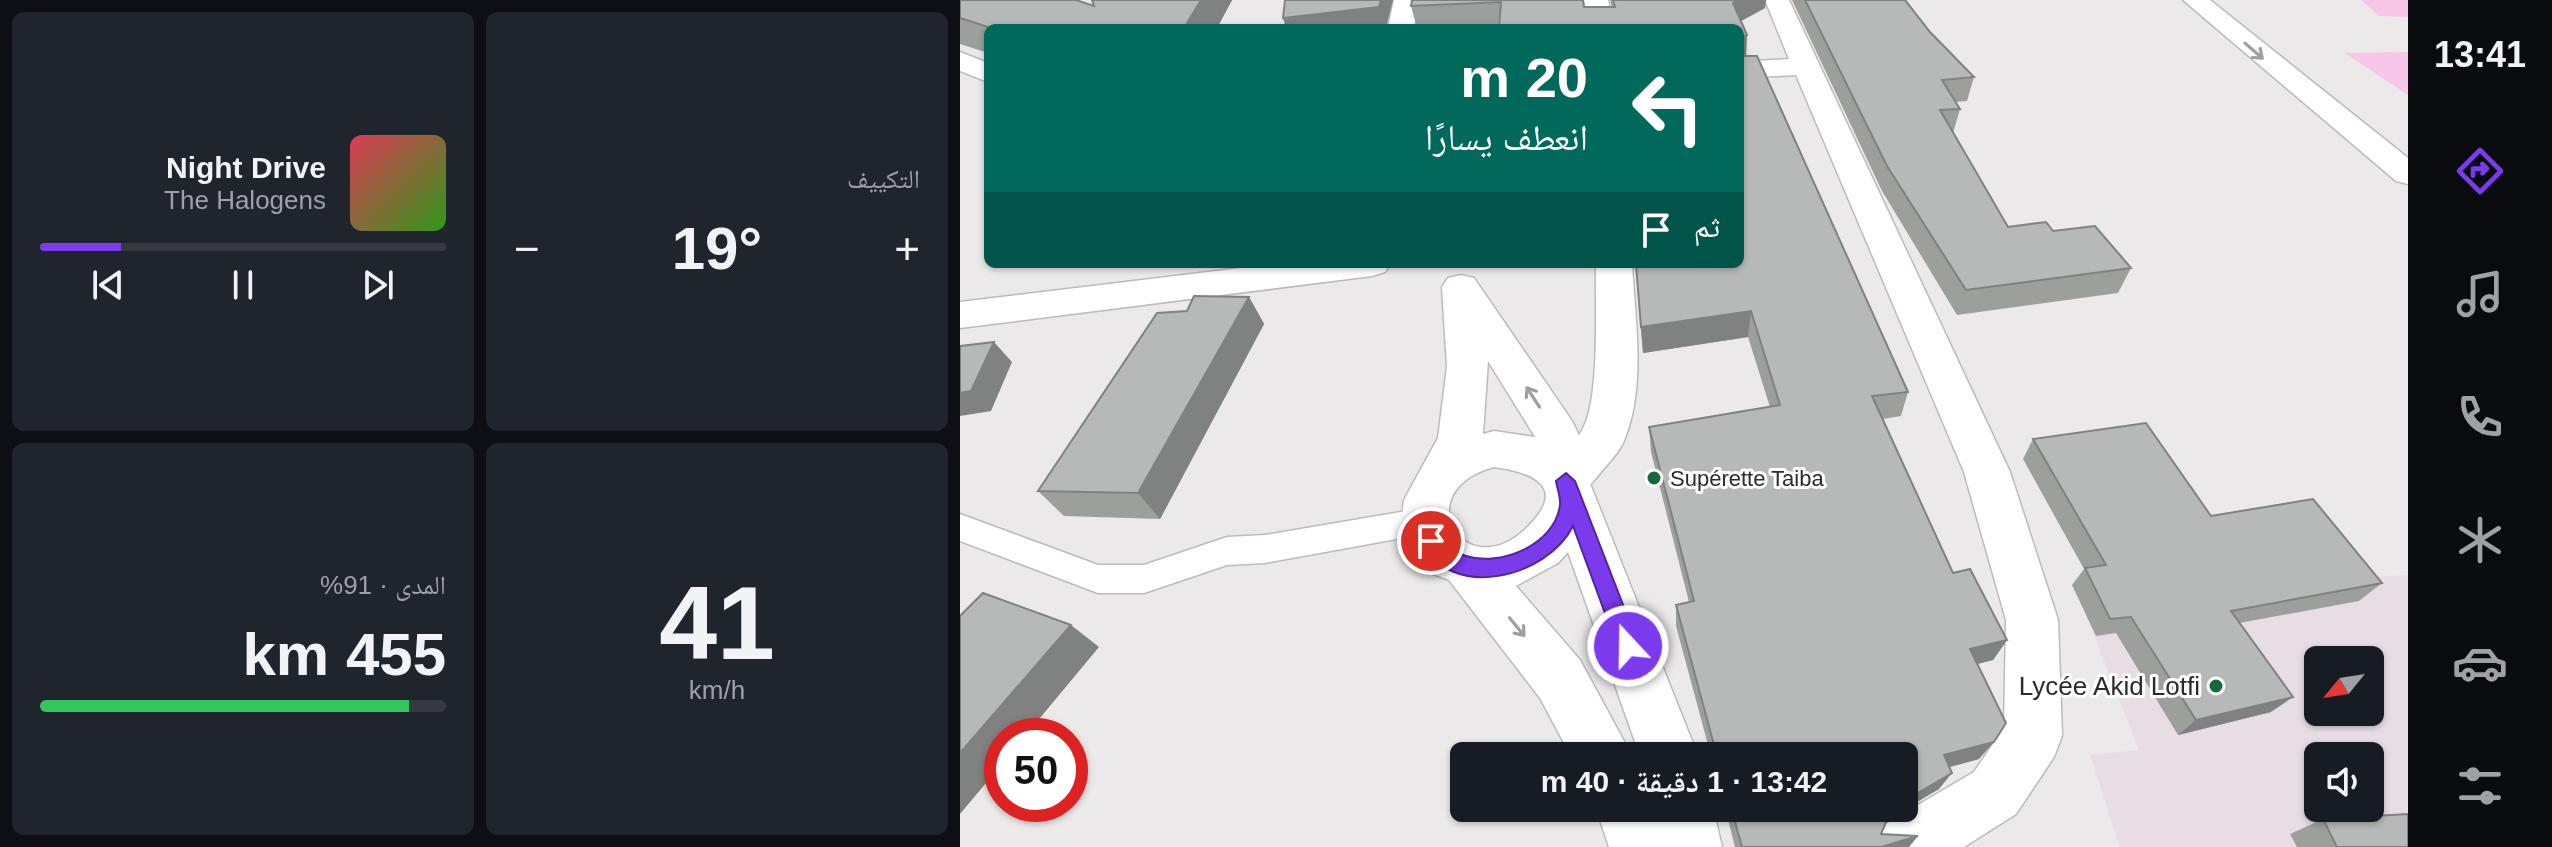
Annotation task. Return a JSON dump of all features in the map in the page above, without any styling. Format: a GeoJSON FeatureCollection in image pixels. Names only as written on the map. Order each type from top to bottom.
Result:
{"type":"FeatureCollection","features":[{"type":"Feature","properties":{"kind":"main road"},"geometry":{"type":"LineString","coordinates":[[1402,24],[1406,0]]}},
{"type":"Feature","properties":{"kind":"main road"},"geometry":{"type":"LineString","coordinates":[[1596,0],[1600,24]]}},
{"type":"Feature","properties":{"kind":"main road"},"geometry":{"type":"LineString","coordinates":[[1777,0],[1987,472],[2032,620],[2033,736],[1995,793],[1906,847]]}},
{"type":"Feature","properties":{"kind":"main road"},"geometry":{"type":"LineString","coordinates":[[2195,0],[2408,174]]}},
{"type":"Feature","properties":{"kind":"main road"},"geometry":{"type":"LineString","coordinates":[[2233,0],[2370,108]]}},
{"type":"Feature","properties":{"kind":"main road"},"geometry":{"type":"LineString","coordinates":[[960,60],[984,72]]}},
{"type":"Feature","properties":{"kind":"main road"},"geometry":{"type":"LineString","coordinates":[[1744,70],[1806,66]]}},
{"type":"Feature","properties":{"kind":"main road"},"geometry":{"type":"LineString","coordinates":[[960,315],[1340,268]]}},
{"type":"Feature","properties":{"kind":"main road"},"geometry":{"type":"LineString","coordinates":[[1566,481],[1604,436],[1616,374],[1614,268]]}},
{"type":"Feature","properties":{"kind":"main road"},"geometry":{"type":"LineString","coordinates":[[1457,276],[1556,433],[1570,505],[1562,526],[1547,545],[1525,559],[1494,568],[1468,566],[1445,557],[1431,541],[1428,503],[1460,440],[1468,367],[1457,276]]}},
{"type":"Feature","properties":{"kind":"main road"},"geometry":{"type":"LineString","coordinates":[[1428,503],[1449,468],[1470,455],[1494,449],[1518,449],[1540,455],[1557,467],[1566,481],[1664,742]]}},
{"type":"Feature","properties":{"kind":"main road"},"geometry":{"type":"LineString","coordinates":[[1468,566],[1560,679],[1595,742]]}},
{"type":"Feature","properties":{"kind":"main road"},"geometry":{"type":"LineString","coordinates":[[1632,822],[1641,847]]}},
{"type":"Feature","properties":{"kind":"main road"},"geometry":{"type":"LineString","coordinates":[[1685,822],[1690,847]]}},
{"type":"Feature","properties":{"kind":"lane"},"geometry":{"type":"LineString","coordinates":[[960,527],[1015,551],[1098,579],[1144,579],[1227,551],[1265,549],[1428,503]]}},
{"type":"Feature","properties":{"kind":"shaded area"},"geometry":{"type":"Polygon","coordinates":[[[2361,0],[2408,0],[2408,17],[2379,16],[2361,0]]]}},
{"type":"Feature","properties":{"kind":"shaded area"},"geometry":{"type":"Polygon","coordinates":[[[2408,52],[2408,95],[2345,53],[2408,52]]]}},
{"type":"Feature","properties":{"kind":"shaded area","name":"Lycée Akid Lotfi"},"geometry":{"type":"Polygon","coordinates":[[[2408,575],[2408,847],[2120,847],[2090,755],[2139,750],[2077,592],[2408,575]]]}},
{"type":"Feature","properties":{"kind":"building"},"geometry":{"type":"Polygon","coordinates":[[[960,0],[1076,0],[1094,6],[1092,0],[1201,0],[1186,24],[984,26],[960,18],[960,0]]]}},
{"type":"Feature","properties":{"kind":"building"},"geometry":{"type":"Polygon","coordinates":[[[1285,0],[1381,0],[1379,7],[1283,18],[1285,0]]]}},
{"type":"Feature","properties":{"kind":"building"},"geometry":{"type":"Polygon","coordinates":[[[1412,0],[1583,0],[1584,7],[1615,7],[1613,0],[1739,0],[1733,3],[1742,24],[1499,24],[1501,2],[1411,6],[1412,0]]]}},
{"type":"Feature","properties":{"kind":"building"},"geometry":{"type":"Polygon","coordinates":[[[1805,0],[1905,0],[1930,32],[1974,77],[1942,80],[1960,109],[1940,110],[2008,227],[2046,222],[2053,231],[2095,226],[2131,268],[1966,290],[1887,166],[1805,0]]]}},
{"type":"Feature","properties":{"kind":"building"},"geometry":{"type":"Polygon","coordinates":[[[1744,56],[1757,56],[1908,392],[1872,396],[1953,573],[1970,569],[2007,640],[1970,649],[2006,723],[1994,742],[1944,755],[1952,773],[1918,793],[1918,742],[1713,742],[1676,605],[1694,601],[1649,427],[1780,405],[1751,311],[1641,327],[1636,268],[1744,268],[1744,56]]]}},
{"type":"Feature","properties":{"kind":"building"},"geometry":{"type":"Polygon","coordinates":[[[1194,296],[1249,297],[1138,493],[1038,491],[1157,313],[1187,311],[1194,296]]]}},
{"type":"Feature","properties":{"kind":"building"},"geometry":{"type":"Polygon","coordinates":[[[994,342],[971,391],[960,393],[960,346],[994,342]]]}},
{"type":"Feature","properties":{"kind":"building"},"geometry":{"type":"Polygon","coordinates":[[[2146,423],[2211,516],[2313,499],[2382,583],[2231,611],[2293,697],[2196,720],[2131,617],[2110,619],[2085,568],[2106,565],[2033,439],[2146,423]]]}},
{"type":"Feature","properties":{"kind":"building"},"geometry":{"type":"Polygon","coordinates":[[[983,593],[1071,625],[990,718],[984,718],[984,725],[960,753],[960,616],[983,593]]]}},
{"type":"Feature","properties":{"kind":"building"},"geometry":{"type":"Polygon","coordinates":[[[2408,814],[2408,847],[2337,847],[2324,822],[2384,822],[2384,815],[2408,814]]]}},
{"type":"Feature","properties":{"kind":"building"},"geometry":{"type":"Polygon","coordinates":[[[1735,822],[1886,822],[1881,834],[1918,836],[1881,847],[1742,847],[1735,822]]]}},
{"type":"Feature","properties":{"kind":"place","name":"Supérette Taiba"},"geometry":{"type":"Point","coordinates":[1654,478]}},
{"type":"Feature","properties":{"kind":"place","name":"Lycée Akid Lotfi"},"geometry":{"type":"Point","coordinates":[2216,686]}},
{"type":"Feature","properties":{"kind":"route"},"geometry":{"type":"LineString","coordinates":[[1431,541],[1445,557],[1468,566],[1494,568],[1525,559],[1547,545],[1562,526],[1570,505],[1566,481],[1628,646]]}}]}
